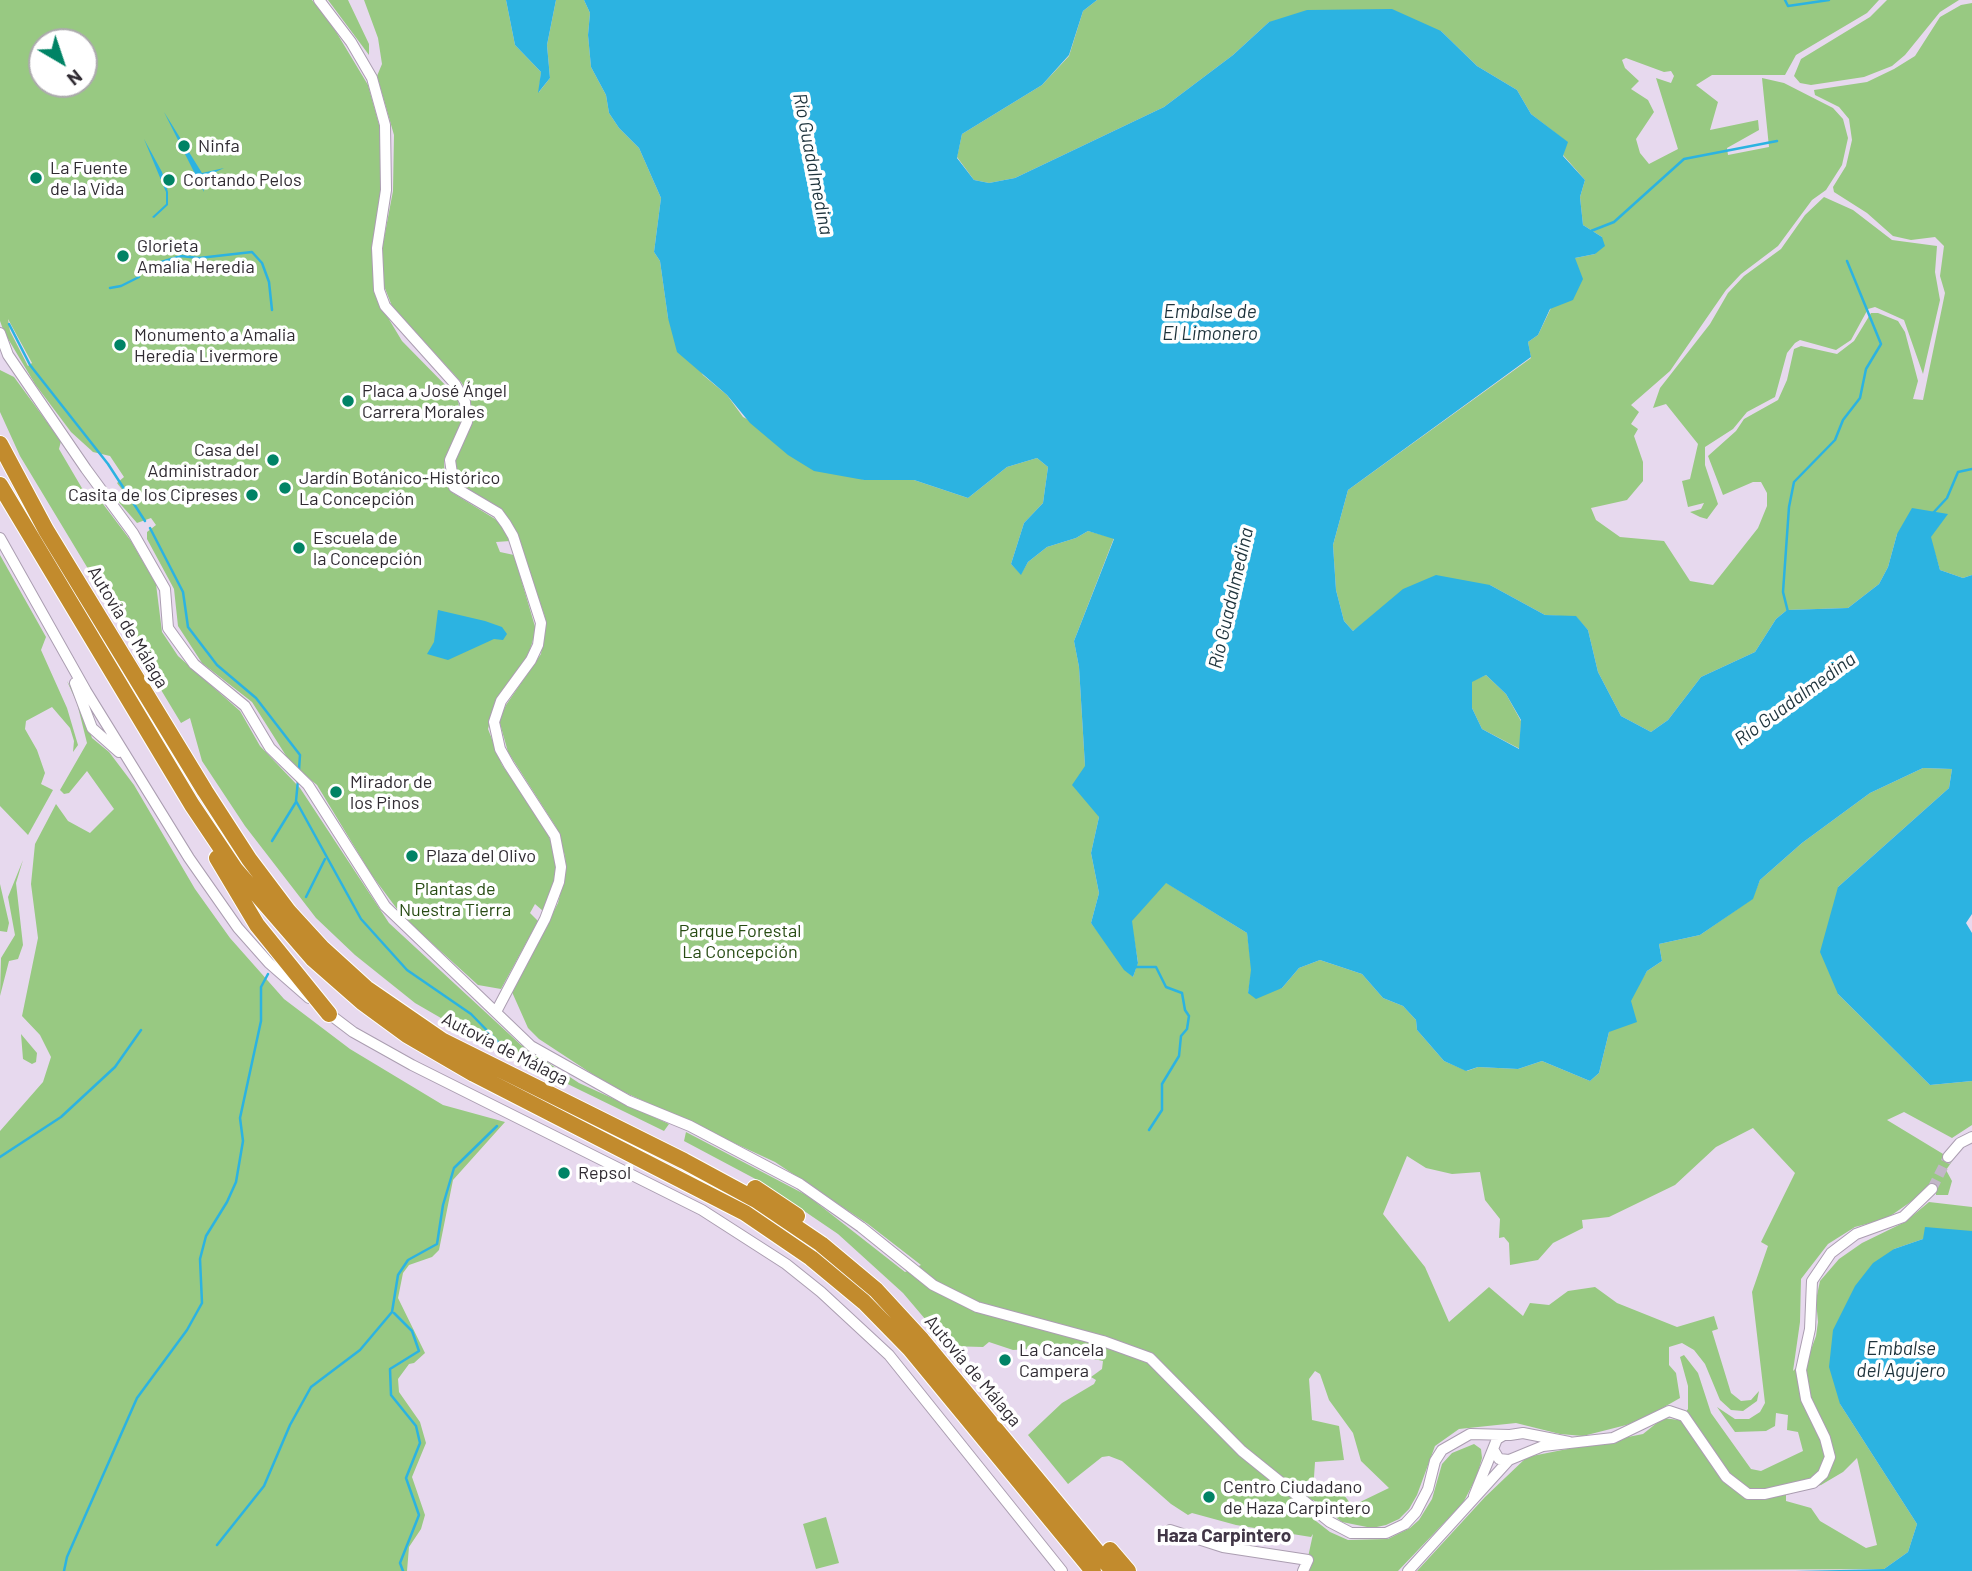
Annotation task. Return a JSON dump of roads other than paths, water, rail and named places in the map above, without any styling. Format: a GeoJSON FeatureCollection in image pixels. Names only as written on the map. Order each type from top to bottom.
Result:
{"type":"FeatureCollection","features":[{"type":"Feature","properties":{"kind":"highway","name":"Autovía de Málaga"},"geometry":{"type":"LineString","coordinates":[[0,444],[46,530],[249,859],[289,912],[322,948],[381,999],[422,1028],[756,1200],[821,1244],[876,1290],[922,1340],[1113,1571]]}},
{"type":"Feature","properties":{"kind":"highway","name":"Autovía de Málaga"},"geometry":{"type":"LineString","coordinates":[[0,485],[192,805],[235,869],[278,922],[313,959],[362,1002],[407,1035],[474,1074],[745,1213],[811,1258],[864,1301],[926,1369],[1093,1571]]}},
{"type":"Feature","properties":{"kind":"highway"},"geometry":{"type":"LineString","coordinates":[[192,805],[206,839],[257,925],[329,1014]]}},
{"type":"Feature","properties":{"kind":"highway"},"geometry":{"type":"LineString","coordinates":[[381,999],[417,1013],[481,1049],[695,1155],[775,1200],[837,1245],[880,1279],[921,1322],[1128,1571]]}},
{"type":"Feature","properties":{"kind":"highway"},"geometry":{"type":"LineString","coordinates":[[1074,1549],[1082,1571]]}},
{"type":"Feature","properties":{"kind":"street"},"geometry":{"type":"LineString","coordinates":[[319,0],[351,42],[372,78],[385,125],[386,190],[377,248],[379,290],[386,306],[455,383],[465,402],[467,422],[450,460],[454,487],[498,513],[506,524],[517,547],[541,623],[538,645],[531,660],[501,701],[494,723],[500,749],[555,836],[561,867],[559,882],[545,919],[497,1010]]}},
{"type":"Feature","properties":{"kind":"street"},"geometry":{"type":"LineString","coordinates":[[0,333],[4,356],[133,533],[165,589],[168,628],[194,664],[245,706],[270,748],[308,785],[385,906],[497,1010],[531,1046],[800,1184],[861,1227],[933,1285],[977,1307],[1102,1341],[1150,1358],[1242,1451],[1330,1522],[1350,1533],[1386,1533],[1405,1524],[1416,1512],[1428,1489],[1435,1461],[1443,1450],[1470,1434],[1523,1433],[1569,1442]]}},
{"type":"Feature","properties":{"kind":"street"},"geometry":{"type":"LineString","coordinates":[[0,538],[63,651],[92,728],[131,765],[189,858],[238,928],[269,963],[329,1014],[412,1065],[702,1210],[786,1264],[821,1292],[889,1355],[1062,1571]]}},
{"type":"Feature","properties":{"kind":"street"},"geometry":{"type":"LineString","coordinates":[[1948,1157],[1960,1143],[1972,1137]]}},
{"type":"Feature","properties":{"kind":"street"},"geometry":{"type":"LineString","coordinates":[[1457,1441],[1476,1439],[1493,1448],[1499,1459],[1569,1442],[1614,1438],[1669,1411],[1684,1416],[1726,1477],[1748,1494],[1765,1494],[1813,1482],[1823,1474],[1830,1457],[1825,1438],[1806,1399],[1801,1370],[1810,1329],[1812,1280],[1832,1253],[1856,1234],[1903,1217],[1932,1189]]}},
{"type":"Feature","properties":{"kind":"street"},"geometry":{"type":"LineString","coordinates":[[1471,1502],[1496,1439],[1507,1435]]}},
{"type":"Feature","properties":{"kind":"street"},"geometry":{"type":"LineString","coordinates":[[1409,1570],[1513,1457],[1518,1443],[1507,1435]]}},
{"type":"Feature","properties":{"kind":"street"},"geometry":{"type":"LineString","coordinates":[[1170,1530],[1223,1547],[1306,1565]]}},
{"type":"Feature","properties":{"kind":"water"},"geometry":{"type":"Polygon","coordinates":[[[506,0],[556,0],[547,45],[550,78],[538,93],[541,72],[515,45],[506,0]]]}},
{"type":"Feature","properties":{"kind":"water","name":"Embalse de El Limonero"},"geometry":{"type":"Polygon","coordinates":[[[584,0],[1097,0],[1083,11],[1069,55],[1042,85],[962,134],[957,158],[974,180],[989,183],[1015,178],[1164,107],[1233,55],[1269,22],[1307,10],[1392,9],[1441,31],[1477,66],[1517,90],[1531,114],[1568,142],[1563,156],[1585,180],[1580,197],[1583,225],[1602,237],[1605,246],[1595,254],[1575,258],[1583,279],[1573,300],[1550,309],[1538,335],[1528,342],[1531,357],[1348,490],[1333,545],[1336,590],[1344,621],[1353,631],[1403,589],[1436,575],[1490,585],[1545,615],[1576,616],[1588,630],[1598,672],[1621,716],[1651,732],[1668,720],[1701,677],[1755,652],[1776,619],[1787,610],[1848,608],[1879,584],[1888,567],[1897,534],[1912,508],[1948,514],[1931,537],[1940,570],[1963,578],[1972,575],[1972,914],[1966,923],[1972,933],[1972,1081],[1930,1085],[1838,994],[1820,952],[1838,887],[1949,788],[1952,769],[1923,768],[1870,793],[1802,843],[1760,880],[1753,899],[1700,935],[1659,944],[1662,961],[1647,971],[1631,1001],[1637,1022],[1609,1032],[1599,1073],[1590,1081],[1542,1061],[1518,1069],[1478,1067],[1466,1071],[1444,1061],[1417,1030],[1416,1020],[1403,1006],[1383,998],[1362,974],[1320,960],[1299,968],[1282,988],[1256,999],[1248,993],[1251,970],[1247,933],[1166,883],[1132,921],[1138,963],[1133,977],[1124,970],[1091,923],[1099,893],[1091,853],[1099,817],[1072,785],[1085,766],[1079,667],[1074,641],[1114,539],[1088,531],[1076,538],[1047,547],[1028,562],[1021,575],[1011,564],[1024,523],[1043,503],[1048,467],[1037,458],[1007,467],[968,498],[914,480],[864,480],[814,471],[788,455],[750,423],[727,395],[677,352],[668,318],[660,261],[654,252],[661,198],[639,148],[619,128],[609,113],[606,95],[591,67],[588,35],[590,13],[584,0]],[[1486,675],[1472,682],[1472,708],[1482,729],[1519,749],[1521,720],[1506,694],[1486,675]]]}},
{"type":"Feature","properties":{"kind":"water"},"geometry":{"type":"Polygon","coordinates":[[[164,112],[202,173],[224,168],[203,178],[204,192],[164,112]]]}},
{"type":"Feature","properties":{"kind":"water"},"geometry":{"type":"Polygon","coordinates":[[[144,139],[162,172],[168,192],[168,205],[154,218],[152,217],[166,204],[166,192],[144,139]]]}},
{"type":"Feature","properties":{"kind":"water"},"geometry":{"type":"Polygon","coordinates":[[[438,610],[485,621],[502,627],[507,634],[503,640],[494,639],[448,660],[427,654],[434,642],[438,610]]]}},
{"type":"Feature","properties":{"kind":"water","name":"Embalse del Agujero"},"geometry":{"type":"Polygon","coordinates":[[[1925,1227],[1972,1231],[1972,1571],[1795,1571],[1884,1569],[1908,1552],[1917,1524],[1840,1404],[1829,1367],[1833,1330],[1855,1286],[1873,1263],[1894,1249],[1923,1239],[1925,1227]]]}},
{"type":"Feature","properties":{"kind":"waterway"},"geometry":{"type":"LineString","coordinates":[[1785,0],[1788,6],[1829,0]]}},
{"type":"Feature","properties":{"kind":"waterway"},"geometry":{"type":"LineString","coordinates":[[1591,231],[1614,222],[1684,159],[1777,141]]}},
{"type":"Feature","properties":{"kind":"waterway"},"geometry":{"type":"LineString","coordinates":[[158,263],[181,256],[199,258],[252,252],[262,263],[269,282],[272,310]]}},
{"type":"Feature","properties":{"kind":"waterway"},"geometry":{"type":"LineString","coordinates":[[1788,612],[1783,592],[1789,507],[1794,482],[1835,440],[1843,420],[1860,398],[1866,369],[1881,344],[1847,261]]}},
{"type":"Feature","properties":{"kind":"waterway"},"geometry":{"type":"LineString","coordinates":[[110,288],[139,277]]}},
{"type":"Feature","properties":{"kind":"waterway"},"geometry":{"type":"LineString","coordinates":[[9,324],[30,365],[108,464],[145,521]]}},
{"type":"Feature","properties":{"kind":"waterway"},"geometry":{"type":"LineString","coordinates":[[1933,513],[1947,498],[1958,472],[1972,469]]}},
{"type":"Feature","properties":{"kind":"waterway"},"geometry":{"type":"LineString","coordinates":[[150,528],[183,592],[188,627],[217,665],[256,698],[300,755],[299,770]]}},
{"type":"Feature","properties":{"kind":"waterway"},"geometry":{"type":"LineString","coordinates":[[298,780],[296,801],[361,919],[407,970],[471,1014],[505,1049]]}},
{"type":"Feature","properties":{"kind":"waterway"},"geometry":{"type":"LineString","coordinates":[[272,841],[296,802]]}},
{"type":"Feature","properties":{"kind":"waterway"},"geometry":{"type":"LineString","coordinates":[[306,897],[325,859]]}},
{"type":"Feature","properties":{"kind":"waterway"},"geometry":{"type":"LineString","coordinates":[[1136,967],[1156,967],[1166,987],[1182,993],[1189,1016],[1187,1029],[1181,1036],[1179,1056],[1162,1084],[1162,1110],[1149,1130]]}},
{"type":"Feature","properties":{"kind":"waterway"},"geometry":{"type":"LineString","coordinates":[[64,1571],[67,1557],[137,1398],[187,1330],[202,1303],[200,1259],[206,1236],[236,1182],[243,1141],[240,1118],[261,1021],[261,987],[268,974]]}},
{"type":"Feature","properties":{"kind":"waterway"},"geometry":{"type":"LineString","coordinates":[[0,1157],[61,1117],[115,1067],[141,1030]]}},
{"type":"Feature","properties":{"kind":"waterway"},"geometry":{"type":"LineString","coordinates":[[217,1545],[264,1486],[290,1425],[311,1387],[360,1350],[392,1312],[398,1275],[408,1260],[437,1244],[443,1205],[454,1168],[497,1126]]}},
{"type":"Feature","properties":{"kind":"waterway"},"geometry":{"type":"LineString","coordinates":[[394,1313],[412,1331],[419,1351],[390,1369],[391,1395],[416,1426],[420,1443],[406,1478],[419,1515],[400,1563],[403,1571]]}},
{"type":"Feature","properties":{"kind":"tunnel"},"geometry":{"type":"LineString","coordinates":[[1932,1189],[1948,1157]]}},
{"type":"Feature","properties":{"kind":"place","name":"Ninfa"},"geometry":{"type":"Point","coordinates":[184,146]}},
{"type":"Feature","properties":{"kind":"place","name":"La Fuente de la Vida"},"geometry":{"type":"Point","coordinates":[36,178]}},
{"type":"Feature","properties":{"kind":"place","name":"Cortando Pelos"},"geometry":{"type":"Point","coordinates":[169,180]}},
{"type":"Feature","properties":{"kind":"place","name":"Glorieta Amalia Heredia"},"geometry":{"type":"Point","coordinates":[123,256]}},
{"type":"Feature","properties":{"kind":"place","name":"Monumento a Amalia Heredia Livermore"},"geometry":{"type":"Point","coordinates":[120,345]}},
{"type":"Feature","properties":{"kind":"place","name":"Placa a José Ángel Carrera Morales"},"geometry":{"type":"Point","coordinates":[348,401]}},
{"type":"Feature","properties":{"kind":"place","name":"Casa del Administrador"},"geometry":{"type":"Point","coordinates":[273,460]}},
{"type":"Feature","properties":{"kind":"place","name":"Jardín Botánico-Histórico La Concepción"},"geometry":{"type":"Point","coordinates":[285,488]}},
{"type":"Feature","properties":{"kind":"place","name":"Casita de los Cipreses"},"geometry":{"type":"Point","coordinates":[252,495]}},
{"type":"Feature","properties":{"kind":"place","name":"Escuela de la Concepción"},"geometry":{"type":"Point","coordinates":[299,548]}},
{"type":"Feature","properties":{"kind":"place","name":"Mirador de los Pinos"},"geometry":{"type":"Point","coordinates":[336,792]}},
{"type":"Feature","properties":{"kind":"place","name":"Plaza del Olivo"},"geometry":{"type":"Point","coordinates":[412,856]}},
{"type":"Feature","properties":{"kind":"place","name":"Repsol"},"geometry":{"type":"Point","coordinates":[564,1173]}},
{"type":"Feature","properties":{"kind":"place","name":"La Cancela Campera"},"geometry":{"type":"Point","coordinates":[1005,1360]}},
{"type":"Feature","properties":{"kind":"place","name":"Centro Ciudadano de Haza Carpintero"},"geometry":{"type":"Point","coordinates":[1209,1497]}},
{"type":"Feature","properties":{"kind":"district","name":"Haza Carpintero"},"geometry":{"type":"Point","coordinates":[1224,1536]}},
{"type":"Feature","properties":{"kind":"water label","name":"Río Guadalmedina"},"geometry":{"type":"Point","coordinates":[813,164]}},
{"type":"Feature","properties":{"kind":"water label","name":"Río Guadalmedina"},"geometry":{"type":"Point","coordinates":[1231,598]}},
{"type":"Feature","properties":{"kind":"water label","name":"Río Guadalmedina"},"geometry":{"type":"Point","coordinates":[1795,699]}},
{"type":"Feature","properties":{"kind":"park label","name":"Plantas de Nuestra Tierra"},"geometry":{"type":"Point","coordinates":[455,899]}},
{"type":"Feature","properties":{"kind":"park label","name":"Parque Forestal La Concepción"},"geometry":{"type":"Point","coordinates":[740,941]}}]}
